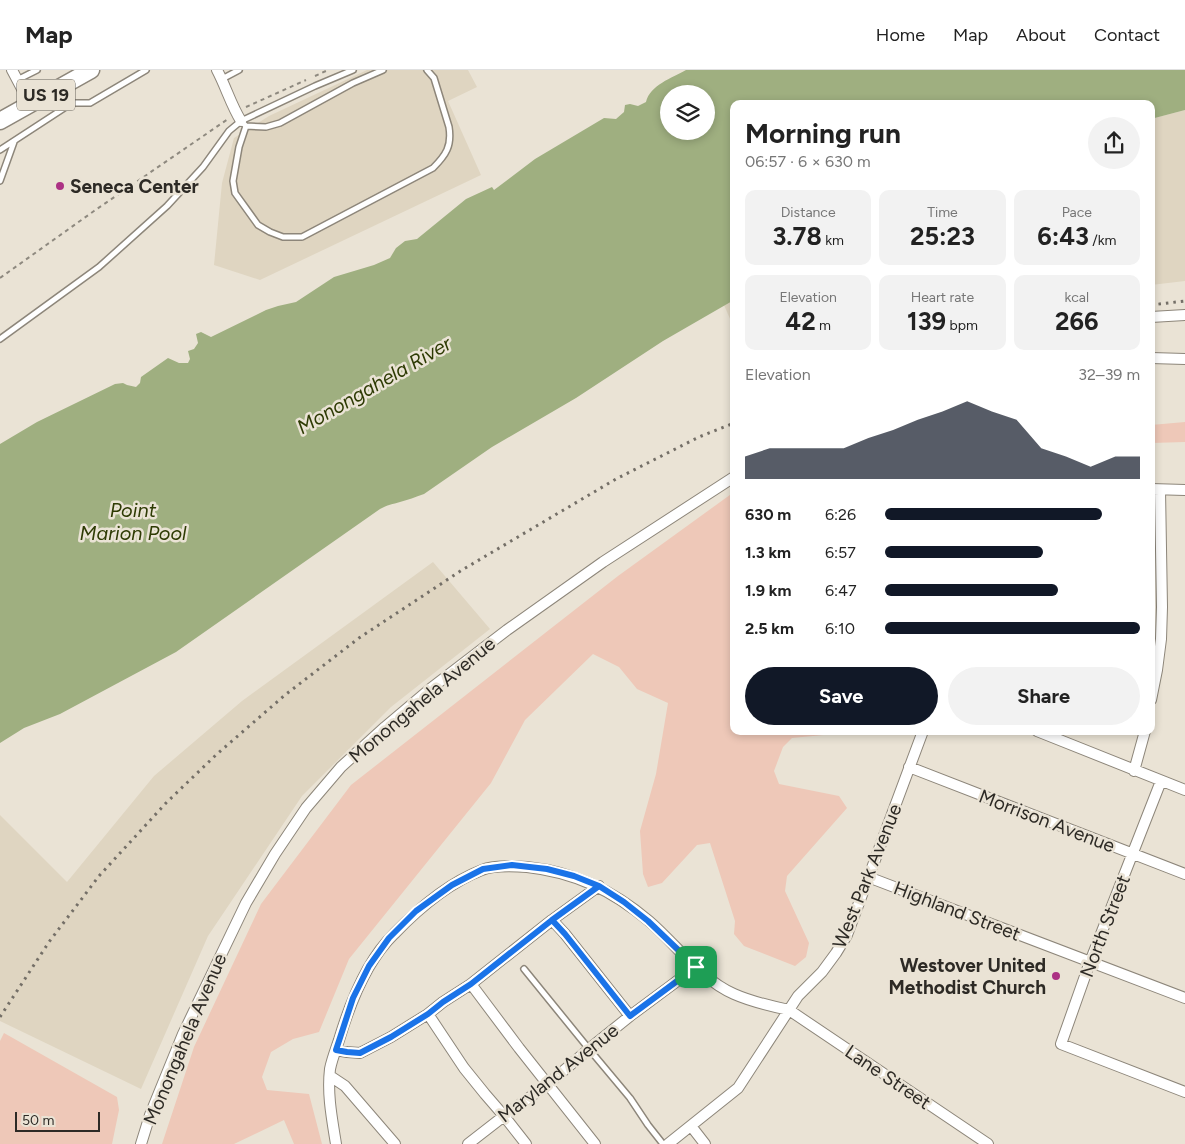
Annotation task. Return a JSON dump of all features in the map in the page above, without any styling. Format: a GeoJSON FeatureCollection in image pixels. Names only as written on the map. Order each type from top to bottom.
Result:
{"type":"FeatureCollection","features":[{"type":"Feature","properties":{"kind":"main road","name":"US 19"},"geometry":{"type":"LineString","coordinates":[[0,121],[92,70]]}},
{"type":"Feature","properties":{"kind":"street"},"geometry":{"type":"LineString","coordinates":[[12,70],[30,104]]}},
{"type":"Feature","properties":{"kind":"street"},"geometry":{"type":"LineString","coordinates":[[220,75],[241,120]]}},
{"type":"Feature","properties":{"kind":"street"},"geometry":{"type":"LineString","coordinates":[[1155,317],[1185,315]]}},
{"type":"Feature","properties":{"kind":"street"},"geometry":{"type":"LineString","coordinates":[[1155,358],[1185,359]]}},
{"type":"Feature","properties":{"kind":"street","name":"Monongahela Avenue"},"geometry":{"type":"LineString","coordinates":[[141,1144],[150,1115],[183,1034],[246,903],[275,854],[306,808],[342,767],[385,726],[507,630],[603,562],[730,479]]}},
{"type":"Feature","properties":{"kind":"street"},"geometry":{"type":"LineString","coordinates":[[1155,680],[1161,639],[1162,607],[1156,490],[1185,490]]}},
{"type":"Feature","properties":{"kind":"street","name":"West Park Avenue"},"geometry":{"type":"LineString","coordinates":[[668,1144],[738,1088],[798,996],[822,972],[836,953],[847,935],[921,735]]}},
{"type":"Feature","properties":{"kind":"street"},"geometry":{"type":"LineString","coordinates":[[1047,735],[1185,790]]}},
{"type":"Feature","properties":{"kind":"street"},"geometry":{"type":"LineString","coordinates":[[1134,770],[1144,735]]}},
{"type":"Feature","properties":{"kind":"street","name":"Morrison Avenue"},"geometry":{"type":"LineString","coordinates":[[909,767],[1185,874]]}},
{"type":"Feature","properties":{"kind":"street","name":"North Street"},"geometry":{"type":"LineString","coordinates":[[1161,781],[1090,962],[1061,1044],[1185,1092]]}},
{"type":"Feature","properties":{"kind":"street"},"geometry":{"type":"LineString","coordinates":[[336,1144],[330,1104],[330,1068],[353,998],[369,966],[389,938],[416,911],[452,885],[483,869],[512,865],[547,869],[574,876],[599,886],[624,902],[648,921],[710,980],[733,994],[789,1010]]}},
{"type":"Feature","properties":{"kind":"street","name":"Highland Street"},"geometry":{"type":"LineString","coordinates":[[868,877],[1185,998]]}},
{"type":"Feature","properties":{"kind":"street"},"geometry":{"type":"LineString","coordinates":[[336,1050],[360,1053],[391,1037],[428,1014],[471,984],[552,920],[599,886]]}},
{"type":"Feature","properties":{"kind":"street"},"geometry":{"type":"LineString","coordinates":[[552,920],[630,1016]]}},
{"type":"Feature","properties":{"kind":"street","name":"Maryland Avenue"},"geometry":{"type":"LineString","coordinates":[[468,1144],[548,1084],[630,1016],[696,967]]}},
{"type":"Feature","properties":{"kind":"street"},"geometry":{"type":"LineString","coordinates":[[471,984],[595,1144]]}},
{"type":"Feature","properties":{"kind":"street","name":"Lane Street"},"geometry":{"type":"LineString","coordinates":[[789,1010],[988,1144]]}},
{"type":"Feature","properties":{"kind":"street"},"geometry":{"type":"LineString","coordinates":[[428,1014],[464,1068],[526,1144]]}},
{"type":"Feature","properties":{"kind":"street"},"geometry":{"type":"LineString","coordinates":[[330,1076],[345,1086],[395,1144]]}},
{"type":"Feature","properties":{"kind":"street"},"geometry":{"type":"LineString","coordinates":[[691,1126],[705,1144]]}},
{"type":"Feature","properties":{"kind":"lane"},"geometry":{"type":"LineString","coordinates":[[17,80],[37,70]]}},
{"type":"Feature","properties":{"kind":"lane"},"geometry":{"type":"LineString","coordinates":[[0,150],[72,103],[90,103],[146,70]]}},
{"type":"Feature","properties":{"kind":"lane"},"geometry":{"type":"LineString","coordinates":[[220,75],[239,70]]}},
{"type":"Feature","properties":{"kind":"lane"},"geometry":{"type":"LineString","coordinates":[[0,339],[99,267],[168,206],[241,120],[353,70]]}},
{"type":"Feature","properties":{"kind":"lane"},"geometry":{"type":"LineString","coordinates":[[241,120],[266,127],[280,123],[353,83],[383,70]]}},
{"type":"Feature","properties":{"kind":"lane"},"geometry":{"type":"LineString","coordinates":[[241,120],[239,147],[233,181],[235,193],[258,225],[283,237],[302,237],[433,168],[442,159],[449,145],[449,127],[434,78],[427,70]]}},
{"type":"Feature","properties":{"kind":"lane"},"geometry":{"type":"LineString","coordinates":[[57,89],[67,106]]}},
{"type":"Feature","properties":{"kind":"lane"},"geometry":{"type":"LineString","coordinates":[[0,181],[14,141]]}},
{"type":"Feature","properties":{"kind":"lane"},"geometry":{"type":"LineString","coordinates":[[524,969],[630,1098],[648,1125],[664,1144]]}},
{"type":"Feature","properties":{"kind":"path"},"geometry":{"type":"LineString","coordinates":[[0,278],[94,211],[241,120],[244,108],[328,70]]}},
{"type":"Feature","properties":{"kind":"shaded area"},"geometry":{"type":"Polygon","coordinates":[[[367,70],[468,70],[477,87],[448,101],[481,175],[260,280],[214,265],[222,183],[234,138],[269,116],[367,70]]]}},
{"type":"Feature","properties":{"kind":"shaded area"},"geometry":{"type":"Polygon","coordinates":[[[1185,110],[1185,281],[1155,285],[1155,118],[1185,110]]]}},
{"type":"Feature","properties":{"kind":"shaded area"},"geometry":{"type":"Polygon","coordinates":[[[730,302],[730,319],[724,305],[730,302]]]}},
{"type":"Feature","properties":{"kind":"shaded area"},"geometry":{"type":"Polygon","coordinates":[[[1185,422],[1185,442],[1155,443],[1155,425],[1185,422]]]}},
{"type":"Feature","properties":{"kind":"shaded area"},"geometry":{"type":"Polygon","coordinates":[[[730,495],[730,735],[824,735],[792,738],[783,747],[774,771],[779,784],[839,796],[847,808],[787,876],[785,891],[809,943],[806,957],[795,966],[744,946],[734,934],[735,921],[710,843],[697,845],[662,883],[648,887],[643,874],[640,831],[656,774],[668,703],[637,689],[619,667],[593,654],[525,720],[491,783],[349,959],[319,1032],[293,1039],[271,1052],[262,1077],[267,1090],[309,1094],[322,1144],[294,1144],[284,1120],[234,1144],[162,1144],[194,1047],[261,904],[351,785],[618,576],[730,495]]]}},
{"type":"Feature","properties":{"kind":"shaded area"},"geometry":{"type":"Polygon","coordinates":[[[433,562],[490,629],[391,707],[302,796],[208,936],[141,1089],[0,1021],[0,815],[67,882],[154,776],[242,701],[433,562]]]}},
{"type":"Feature","properties":{"kind":"shaded area"},"geometry":{"type":"Polygon","coordinates":[[[4,1033],[117,1097],[119,1110],[112,1144],[0,1144],[0,1041],[4,1033]]]}},
{"type":"Feature","properties":{"kind":"water","name":"Point Marion Pool"},"geometry":{"type":"Polygon","coordinates":[[[686,70],[1185,70],[1185,110],[1155,118],[1155,100],[730,100],[730,302],[663,341],[576,398],[492,447],[424,494],[380,509],[176,652],[60,714],[24,728],[0,743],[0,444],[37,422],[115,384],[123,383],[136,387],[140,383],[141,377],[168,358],[179,363],[188,363],[190,359],[188,351],[194,349],[198,343],[196,334],[201,332],[211,337],[266,310],[296,302],[334,277],[390,258],[396,248],[405,241],[417,239],[466,199],[492,187],[494,190],[535,159],[604,118],[616,119],[624,112],[625,105],[638,106],[646,102],[648,96],[657,87],[668,79],[686,70]]]}},
{"type":"Feature","properties":{"kind":"railway"},"geometry":{"type":"LineString","coordinates":[[1155,305],[1185,301]]}},
{"type":"Feature","properties":{"kind":"railway"},"geometry":{"type":"LineString","coordinates":[[0,1017],[49,942],[99,876],[166,803],[217,754],[285,695],[359,638],[462,570],[616,479],[699,437],[730,425]]}},
{"type":"Feature","properties":{"kind":"place","name":"Seneca Center"},"geometry":{"type":"Point","coordinates":[60,186]}},
{"type":"Feature","properties":{"kind":"place","name":"Westover United Methodist Church"},"geometry":{"type":"Point","coordinates":[1056,976]}},
{"type":"Feature","properties":{"kind":"route"},"geometry":{"type":"LineString","coordinates":[[696,967],[630,1016],[552,920],[599,886],[574,876],[547,869],[512,865],[483,869],[452,885],[416,911],[389,938],[369,966],[353,998],[336,1050],[360,1053],[391,1037],[428,1014],[471,984],[552,920],[599,886],[624,902],[648,921],[696,967]]}},
{"type":"Feature","properties":{"kind":"water label","name":"Monongahela River"},"geometry":{"type":"Point","coordinates":[374,385]}}]}
